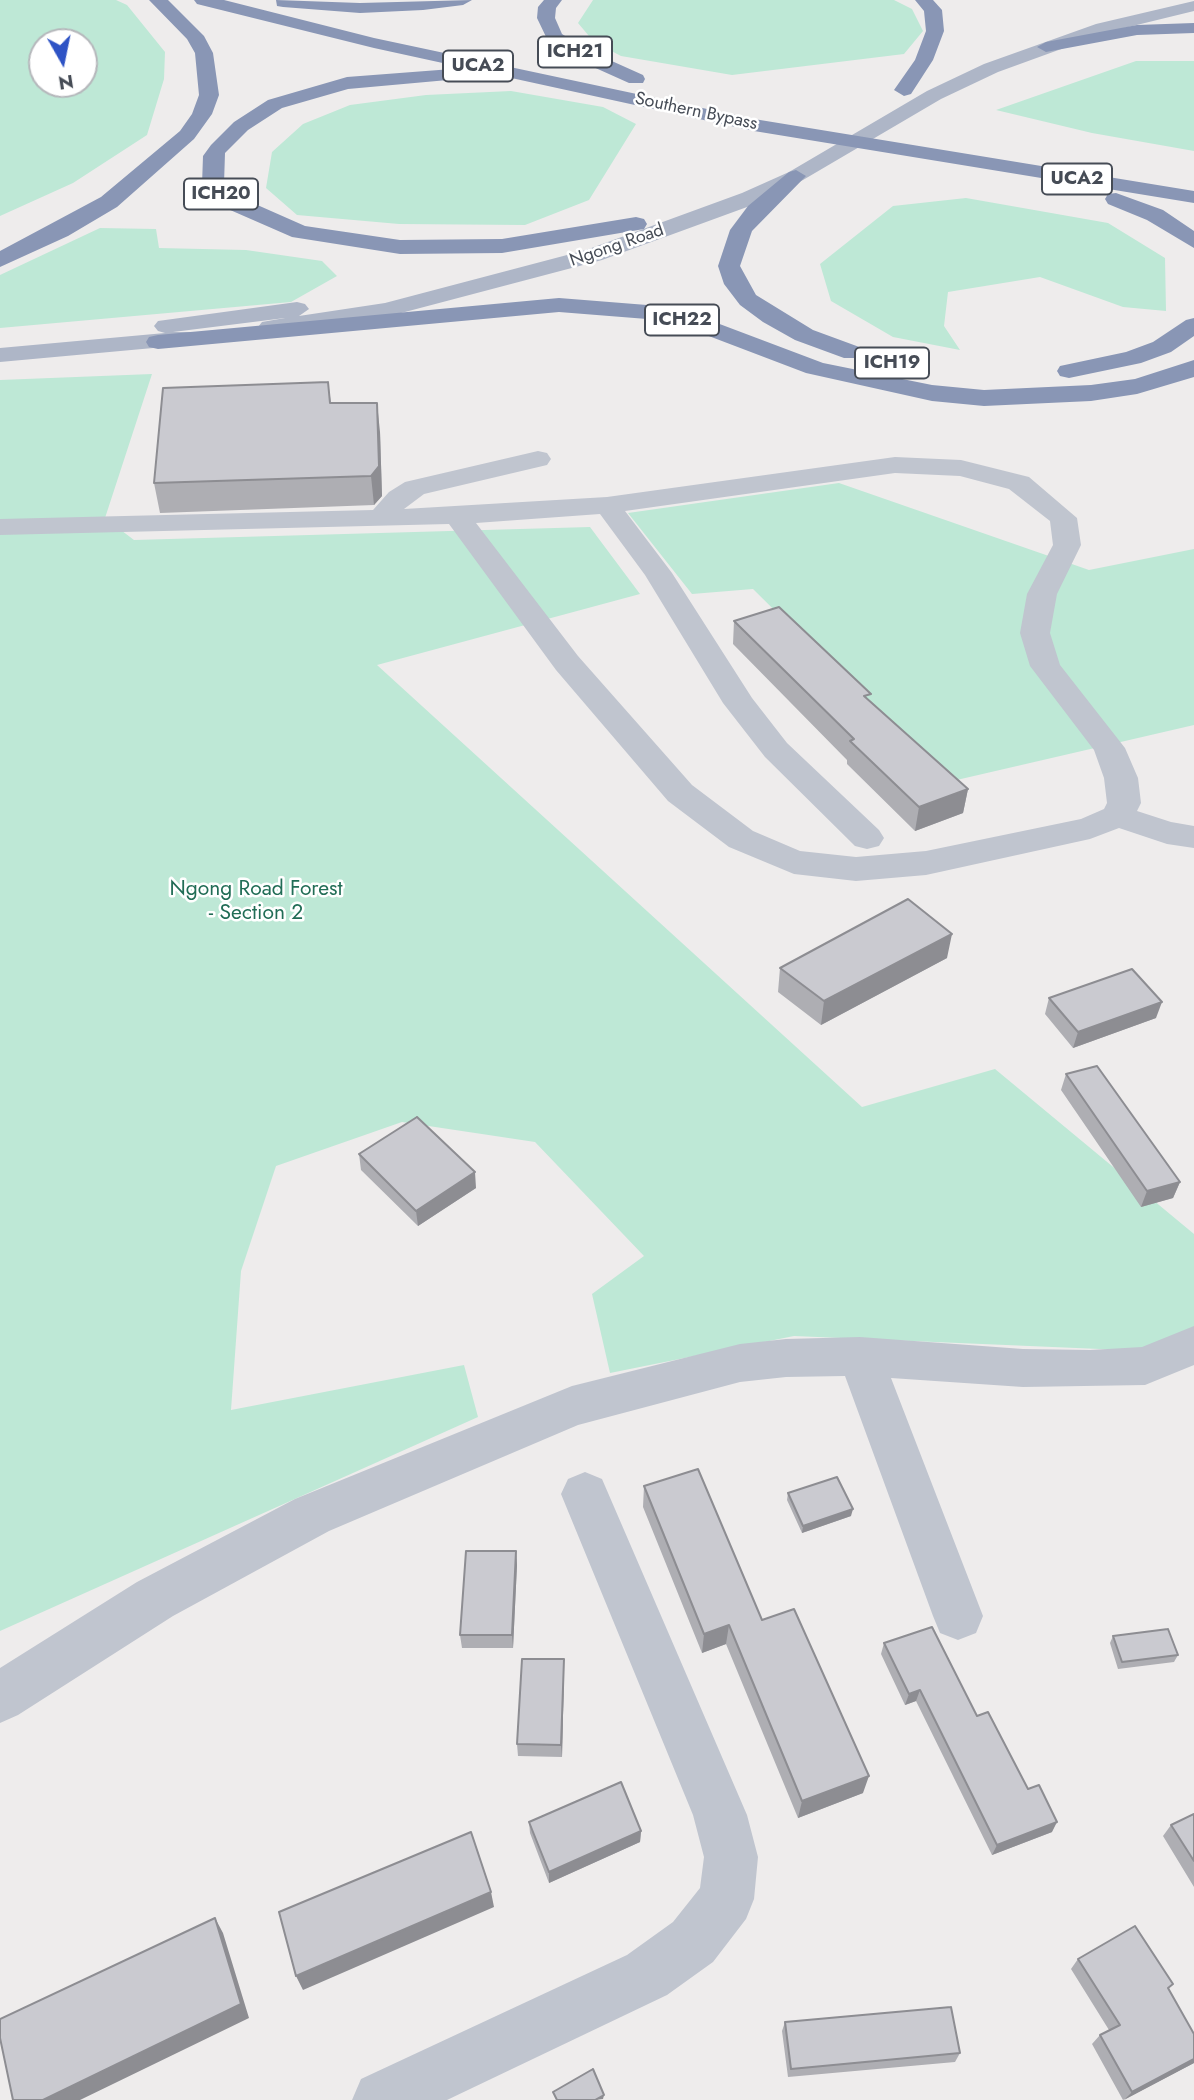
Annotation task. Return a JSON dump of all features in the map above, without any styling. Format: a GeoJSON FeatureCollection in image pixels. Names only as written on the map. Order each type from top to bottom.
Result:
{"type":"FeatureCollection","features":[{"type":"Feature","properties":{"kind":"highway"},"geometry":{"type":"LineString","coordinates":[[0,260],[60,231],[109,202],[187,135],[202,114],[209,95],[204,53],[195,36],[158,0]]}},
{"type":"Feature","properties":{"kind":"highway","name":"Southern Bypass"},"geometry":{"type":"LineString","coordinates":[[202,0],[329,33],[576,88],[1194,178]]}},
{"type":"Feature","properties":{"kind":"highway","name":"Southern Bypass"},"geometry":{"type":"LineString","coordinates":[[261,0],[397,33],[643,81]]}},
{"type":"Feature","properties":{"kind":"highway"},"geometry":{"type":"LineString","coordinates":[[271,0],[360,8],[463,0]]}},
{"type":"Feature","properties":{"kind":"highway","name":"ICH21"},"geometry":{"type":"LineString","coordinates":[[553,0],[547,7],[546,18],[554,37],[578,53],[643,81]]}},
{"type":"Feature","properties":{"kind":"highway"},"geometry":{"type":"LineString","coordinates":[[904,90],[924,60],[935,31],[933,10],[924,0]]}},
{"type":"Feature","properties":{"kind":"highway"},"geometry":{"type":"LineString","coordinates":[[1046,47],[1137,30],[1194,28]]}},
{"type":"Feature","properties":{"kind":"highway","name":"ICH20"},"geometry":{"type":"LineString","coordinates":[[576,88],[448,74],[383,78],[320,89],[275,104],[226,139],[213,156],[213,185],[229,201],[300,232],[400,247],[502,246],[636,224]]}},
{"type":"Feature","properties":{"kind":"highway","name":"Southern Bypass"},"geometry":{"type":"LineString","coordinates":[[761,113],[961,162],[1194,197]]}},
{"type":"Feature","properties":{"kind":"highway"},"geometry":{"type":"LineString","coordinates":[[961,162],[1112,197],[1155,215],[1194,241]]}},
{"type":"Feature","properties":{"kind":"highway","name":"ICH19"},"geometry":{"type":"LineString","coordinates":[[796,176],[756,211],[741,230],[729,266],[736,284],[748,300],[771,317],[836,348],[893,363],[970,373]]}},
{"type":"Feature","properties":{"kind":"highway","name":"ICH22"},"geometry":{"type":"LineString","coordinates":[[158,342],[559,305],[647,312],[701,325],[815,368],[932,393],[997,398],[1091,393],[1137,386],[1180,374],[1194,366]]}},
{"type":"Feature","properties":{"kind":"highway"},"geometry":{"type":"LineString","coordinates":[[995,374],[1027,375],[1097,367],[1162,347],[1194,325]]}},
{"type":"Feature","properties":{"kind":"main road"},"geometry":{"type":"LineString","coordinates":[[880,99],[1006,47],[1091,21],[1175,0]]}},
{"type":"Feature","properties":{"kind":"main road","name":"Ngong Road"},"geometry":{"type":"LineString","coordinates":[[0,355],[158,342],[386,310],[535,273],[662,231],[750,198],[796,176],[934,95],[1046,47],[1102,28],[1194,6]]}},
{"type":"Feature","properties":{"kind":"main road"},"geometry":{"type":"LineString","coordinates":[[785,153],[845,118]]}},
{"type":"Feature","properties":{"kind":"main road","name":"Ngong Road"},"geometry":{"type":"LineString","coordinates":[[0,338],[216,321],[356,299],[464,276],[586,242],[636,224],[721,186]]}},
{"type":"Feature","properties":{"kind":"street"},"geometry":{"type":"LineString","coordinates":[[380,519],[399,498],[415,488],[538,459]]}},
{"type":"Feature","properties":{"kind":"street"},"geometry":{"type":"LineString","coordinates":[[0,527],[457,516],[607,505],[895,465],[961,468],[1019,483],[1063,518],[1067,545],[1042,593],[1035,633],[1045,666],[1109,747],[1123,791],[1124,803],[1117,816],[1090,828],[926,863],[856,869],[794,862],[752,844],[708,817],[680,793],[567,663],[457,516]]}},
{"type":"Feature","properties":{"kind":"street"},"geometry":{"type":"LineString","coordinates":[[607,505],[658,573],[739,703],[776,750],[867,838]]}},
{"type":"Feature","properties":{"kind":"street"},"geometry":{"type":"LineString","coordinates":[[1117,816],[1167,833],[1194,837]]}},
{"type":"Feature","properties":{"kind":"street"},"geometry":{"type":"LineString","coordinates":[[0,1697],[155,1599],[312,1515],[572,1406],[740,1363],[860,1356],[1023,1368],[1090,1369],[1144,1366],[1194,1345]]}},
{"type":"Feature","properties":{"kind":"street"},"geometry":{"type":"LineString","coordinates":[[860,1356],[958,1616]]}},
{"type":"Feature","properties":{"kind":"street"},"geometry":{"type":"LineString","coordinates":[[382,2100],[647,1975],[693,1942],[726,1899],[731,1857],[720,1815],[585,1494]]}},
{"type":"Feature","properties":{"kind":"green space"},"geometry":{"type":"Polygon","coordinates":[[[0,0],[116,0],[127,5],[165,52],[164,79],[147,135],[73,183],[0,216],[0,0]]]}},
{"type":"Feature","properties":{"kind":"green space"},"geometry":{"type":"Polygon","coordinates":[[[593,0],[894,0],[912,9],[923,31],[904,54],[732,75],[621,56],[594,42],[578,23],[593,0]]]}},
{"type":"Feature","properties":{"kind":"green space"},"geometry":{"type":"Polygon","coordinates":[[[1136,61],[1194,61],[1194,151],[1092,133],[996,110],[1136,61]]]}},
{"type":"Feature","properties":{"kind":"green space"},"geometry":{"type":"Polygon","coordinates":[[[511,91],[603,107],[636,124],[589,200],[525,225],[399,224],[297,215],[266,188],[272,152],[303,124],[350,105],[426,95],[511,91]]]}},
{"type":"Feature","properties":{"kind":"green space"},"geometry":{"type":"Polygon","coordinates":[[[966,198],[1108,223],[1165,258],[1166,311],[1123,307],[1040,277],[948,292],[944,326],[960,350],[893,337],[831,301],[820,264],[893,206],[966,198]]]}},
{"type":"Feature","properties":{"kind":"green space"},"geometry":{"type":"Polygon","coordinates":[[[100,228],[156,229],[159,248],[246,250],[322,261],[337,276],[291,302],[0,328],[0,275],[100,228]]]}},
{"type":"Feature","properties":{"kind":"green space","name":"Ngong Road Forest - Section 2"},"geometry":{"type":"Polygon","coordinates":[[[152,374],[105,518],[134,540],[590,527],[640,594],[377,665],[862,1107],[995,1069],[1194,1234],[1194,1353],[794,1336],[610,1373],[592,1294],[644,1256],[535,1142],[402,1122],[276,1166],[241,1271],[231,1410],[464,1365],[478,1417],[0,1631],[0,380],[152,374]]]}},
{"type":"Feature","properties":{"kind":"green space"},"geometry":{"type":"Polygon","coordinates":[[[839,483],[1089,570],[1194,549],[1194,725],[948,782],[753,589],[692,594],[628,513],[839,483]]]}},
{"type":"Feature","properties":{"kind":"building"},"geometry":{"type":"Polygon","coordinates":[[[328,382],[330,403],[377,403],[379,466],[371,476],[154,483],[163,388],[328,382]]]}},
{"type":"Feature","properties":{"kind":"building"},"geometry":{"type":"Polygon","coordinates":[[[779,607],[871,694],[864,696],[968,789],[919,807],[850,741],[854,739],[734,621],[779,607]]]}},
{"type":"Feature","properties":{"kind":"building"},"geometry":{"type":"Polygon","coordinates":[[[908,899],[952,934],[824,1001],[780,968],[908,899]]]}},
{"type":"Feature","properties":{"kind":"building"},"geometry":{"type":"Polygon","coordinates":[[[1132,969],[1162,1002],[1078,1032],[1049,998],[1132,969]]]}},
{"type":"Feature","properties":{"kind":"building"},"geometry":{"type":"Polygon","coordinates":[[[1097,1066],[1180,1182],[1147,1191],[1066,1074],[1097,1066]]]}},
{"type":"Feature","properties":{"kind":"building"},"geometry":{"type":"Polygon","coordinates":[[[417,1117],[475,1172],[416,1211],[359,1154],[417,1117]]]}},
{"type":"Feature","properties":{"kind":"building"},"geometry":{"type":"Polygon","coordinates":[[[698,1469],[762,1620],[794,1609],[869,1776],[802,1801],[729,1625],[704,1634],[644,1486],[698,1469]]]}},
{"type":"Feature","properties":{"kind":"building"},"geometry":{"type":"Polygon","coordinates":[[[837,1477],[853,1509],[803,1526],[788,1493],[837,1477]]]}},
{"type":"Feature","properties":{"kind":"building"},"geometry":{"type":"Polygon","coordinates":[[[466,1551],[516,1551],[512,1635],[460,1635],[466,1551]]]}},
{"type":"Feature","properties":{"kind":"building"},"geometry":{"type":"Polygon","coordinates":[[[932,1627],[977,1716],[988,1712],[1028,1789],[1039,1785],[1057,1822],[997,1845],[920,1690],[909,1694],[884,1643],[932,1627]]]}},
{"type":"Feature","properties":{"kind":"building"},"geometry":{"type":"Polygon","coordinates":[[[1168,1629],[1178,1655],[1122,1662],[1113,1636],[1168,1629]]]}},
{"type":"Feature","properties":{"kind":"building"},"geometry":{"type":"Polygon","coordinates":[[[522,1659],[564,1659],[561,1745],[517,1744],[522,1659]]]}},
{"type":"Feature","properties":{"kind":"building"},"geometry":{"type":"Polygon","coordinates":[[[621,1782],[641,1831],[549,1872],[529,1822],[621,1782]]]}},
{"type":"Feature","properties":{"kind":"building"},"geometry":{"type":"Polygon","coordinates":[[[1194,1814],[1194,1861],[1171,1825],[1194,1814]]]}},
{"type":"Feature","properties":{"kind":"building"},"geometry":{"type":"Polygon","coordinates":[[[471,1832],[491,1892],[296,1976],[279,1912],[471,1832]]]}},
{"type":"Feature","properties":{"kind":"building"},"geometry":{"type":"Polygon","coordinates":[[[215,1918],[241,2004],[43,2100],[13,2100],[0,2038],[0,2019],[215,1918]]]}},
{"type":"Feature","properties":{"kind":"building"},"geometry":{"type":"Polygon","coordinates":[[[1135,1926],[1173,1984],[1168,1988],[1194,2034],[1194,2059],[1132,2092],[1100,2035],[1120,2025],[1078,1959],[1135,1926]]]}},
{"type":"Feature","properties":{"kind":"building"},"geometry":{"type":"Polygon","coordinates":[[[951,2007],[960,2053],[791,2069],[785,2022],[951,2007]]]}},
{"type":"Feature","properties":{"kind":"building"},"geometry":{"type":"Polygon","coordinates":[[[593,2069],[604,2095],[595,2100],[557,2100],[553,2092],[593,2069]]]}}]}
